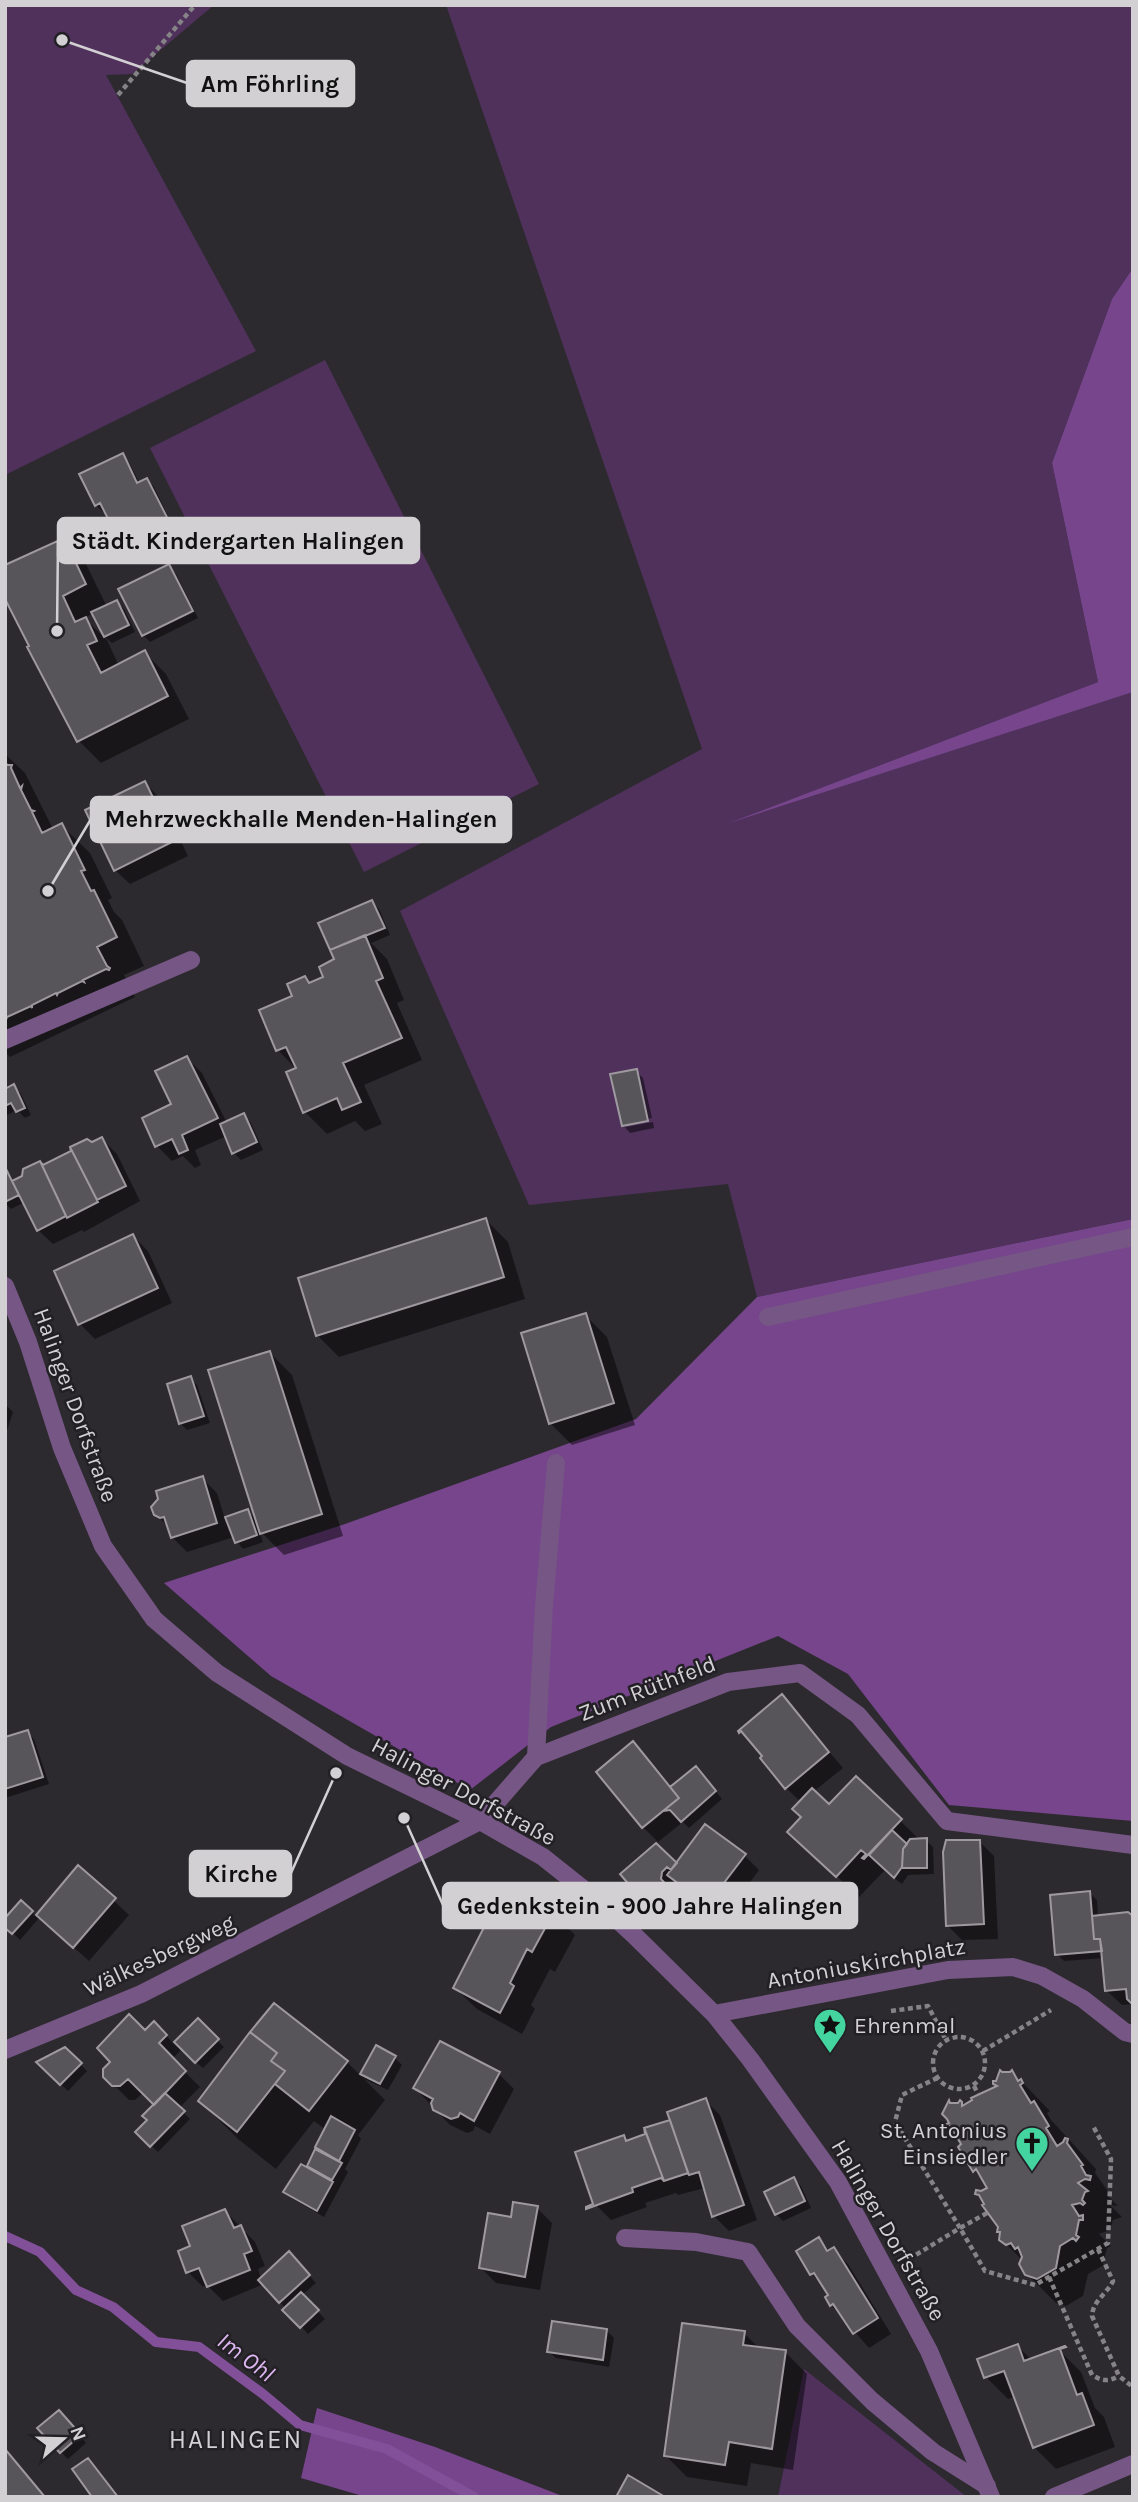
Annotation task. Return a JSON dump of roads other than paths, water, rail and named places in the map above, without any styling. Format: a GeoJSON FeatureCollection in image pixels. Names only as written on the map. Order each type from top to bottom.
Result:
{"type":"FeatureCollection","features":[{"type":"Feature","properties":{"kind":"street"},"geometry":{"type":"LineString","coordinates":[[5,1040],[191,960]]}},
{"type":"Feature","properties":{"kind":"street"},"geometry":{"type":"LineString","coordinates":[[768,1317],[1133,1237]]}},
{"type":"Feature","properties":{"kind":"street","name":"Halinger Dorfstraße"},"geometry":{"type":"LineString","coordinates":[[5,1286],[28,1342],[62,1448],[103,1546],[153,1619],[217,1674],[347,1756],[480,1821],[542,1857],[634,1934],[714,2014],[750,2059],[838,2182],[929,2351],[989,2491]]}},
{"type":"Feature","properties":{"kind":"street"},"geometry":{"type":"LineString","coordinates":[[536,1757],[544,1606],[556,1463]]}},
{"type":"Feature","properties":{"kind":"street","name":"Zum Rüthfeld"},"geometry":{"type":"LineString","coordinates":[[480,1821],[536,1757],[728,1682],[800,1672],[858,1715],[947,1821],[1133,1845]]}},
{"type":"Feature","properties":{"kind":"street","name":"Wälkesbergweg"},"geometry":{"type":"LineString","coordinates":[[5,2050],[141,1994],[480,1821]]}},
{"type":"Feature","properties":{"kind":"street","name":"Antoniuskirchplatz"},"geometry":{"type":"LineString","coordinates":[[714,2014],[948,1970],[1013,1967],[1042,1976],[1083,1999],[1125,2032],[1133,2034]]}},
{"type":"Feature","properties":{"kind":"street"},"geometry":{"type":"LineString","coordinates":[[625,2238],[696,2242],[748,2252],[797,2326],[872,2401],[933,2452],[989,2491]]}},
{"type":"Feature","properties":{"kind":"street"},"geometry":{"type":"LineString","coordinates":[[1054,2497],[1133,2464]]}},
{"type":"Feature","properties":{"kind":"waterway","name":"Im Ohl"},"geometry":{"type":"LineString","coordinates":[[5,2236],[40,2252],[76,2290],[113,2307],[156,2342],[199,2347],[300,2425],[387,2449],[474,2497]]}},
{"type":"Feature","properties":{"kind":"place","name":"Am Föhrling"},"geometry":{"type":"Point","coordinates":[62,40]}},
{"type":"Feature","properties":{"kind":"place","name":"Städt. Kindergarten Halingen"},"geometry":{"type":"Point","coordinates":[57,631]}},
{"type":"Feature","properties":{"kind":"place","name":"Mehrzweckhalle Menden-Halingen"},"geometry":{"type":"Point","coordinates":[48,891]}},
{"type":"Feature","properties":{"kind":"place","name":"Kirche"},"geometry":{"type":"Point","coordinates":[336,1773]}},
{"type":"Feature","properties":{"kind":"place","name":"Gedenkstein - 900 Jahre Halingen"},"geometry":{"type":"Point","coordinates":[404,1818]}},
{"type":"Feature","properties":{"kind":"place","name":"Ehrenmal"},"geometry":{"type":"Point","coordinates":[830,2055]}},
{"type":"Feature","properties":{"kind":"place","name":"St. Antonius Einsiedler"},"geometry":{"type":"Point","coordinates":[1032,2173]}},
{"type":"Feature","properties":{"kind":"district","name":"HALINGEN"},"geometry":{"type":"Point","coordinates":[236,2439]}}]}
